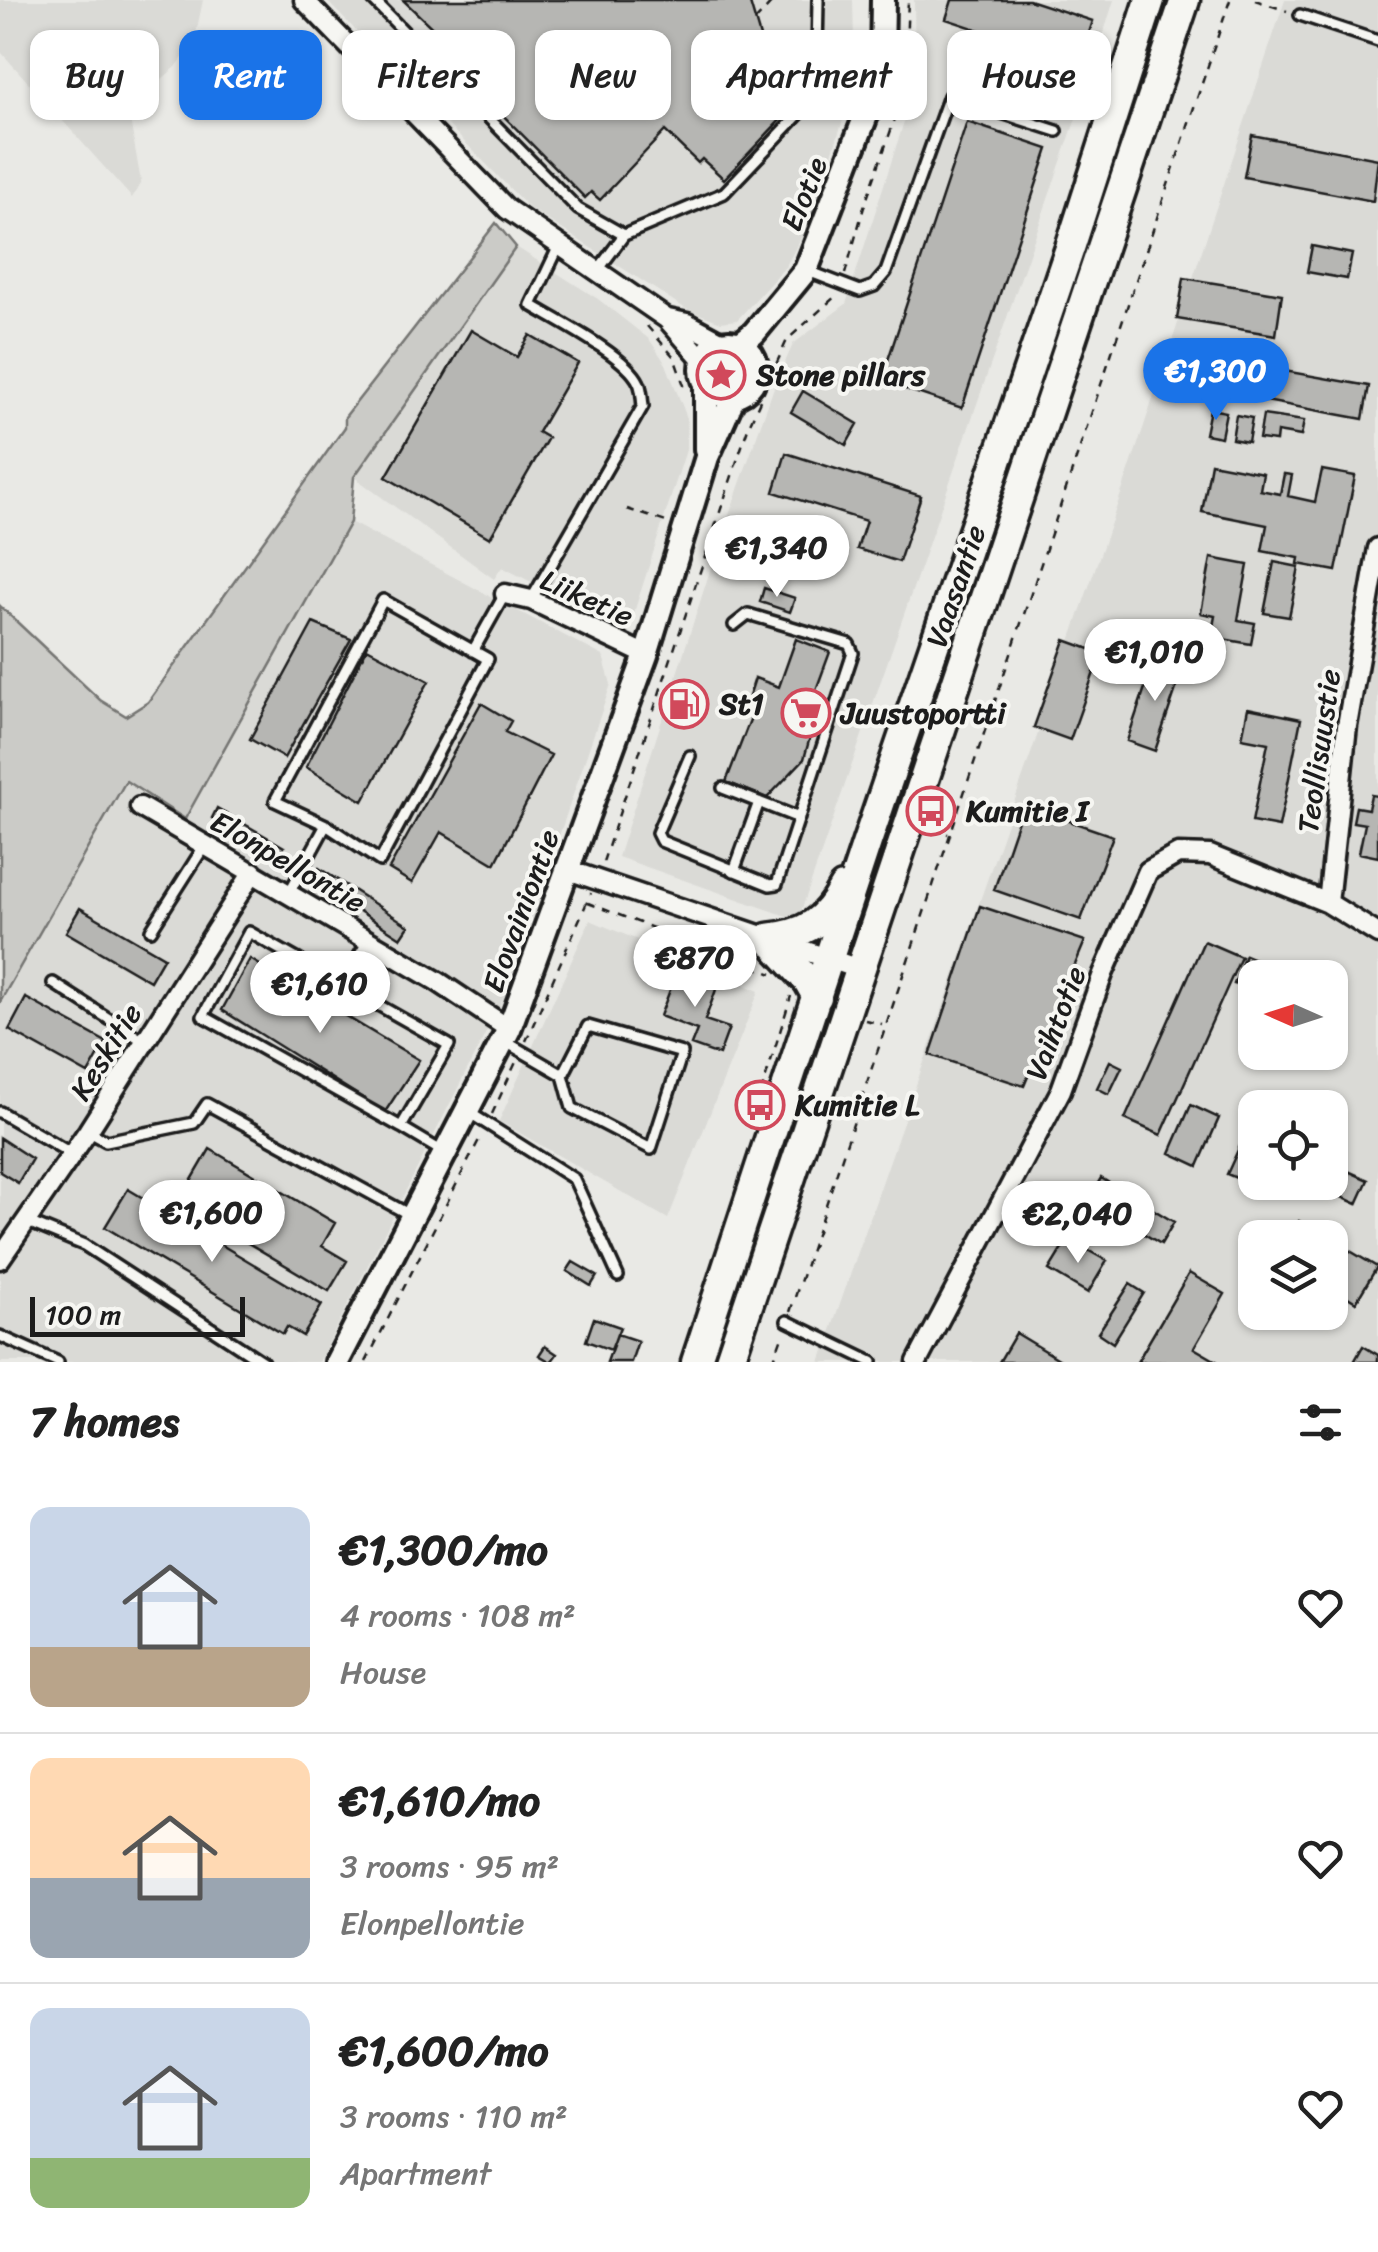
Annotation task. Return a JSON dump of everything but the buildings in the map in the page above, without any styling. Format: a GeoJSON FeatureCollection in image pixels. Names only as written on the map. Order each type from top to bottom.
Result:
{"type":"FeatureCollection","features":[{"type":"Feature","properties":{"kind":"highway","name":"Vaasantie"},"geometry":{"type":"LineString","coordinates":[[696,1362],[808,999],[830,959],[1150,0]]}},
{"type":"Feature","properties":{"kind":"highway","name":"Vaasantie"},"geometry":{"type":"LineString","coordinates":[[729,1362],[1186,0]]}},
{"type":"Feature","properties":{"kind":"highway"},"geometry":{"type":"LineString","coordinates":[[768,938],[798,935],[826,916],[866,842]]}},
{"type":"Feature","properties":{"kind":"highway"},"geometry":{"type":"LineString","coordinates":[[768,938],[808,981],[808,999]]}},
{"type":"Feature","properties":{"kind":"main road","name":"Elotie"},"geometry":{"type":"LineString","coordinates":[[756,363],[799,280],[872,100],[882,62],[883,0]]}},
{"type":"Feature","properties":{"kind":"main road","name":"Elotie"},"geometry":{"type":"LineString","coordinates":[[731,343],[754,333],[799,280]]}},
{"type":"Feature","properties":{"kind":"main road"},"geometry":{"type":"LineString","coordinates":[[731,343],[750,352],[756,363],[752,384],[734,396],[718,394],[706,384],[702,372],[703,360],[711,349],[731,343]]}},
{"type":"Feature","properties":{"kind":"main road","name":"Elovainiontie"},"geometry":{"type":"LineString","coordinates":[[337,1362],[446,1153],[477,1118],[512,1040],[646,655],[707,457],[714,418],[706,384]]}},
{"type":"Feature","properties":{"kind":"main road","name":"Elovainiontie"},"geometry":{"type":"LineString","coordinates":[[714,418],[734,396]]}},
{"type":"Feature","properties":{"kind":"street"},"geometry":{"type":"LineString","coordinates":[[304,0],[507,209],[667,319],[703,360]]}},
{"type":"Feature","properties":{"kind":"street"},"geometry":{"type":"LineString","coordinates":[[667,319],[731,343]]}},
{"type":"Feature","properties":{"kind":"street","name":"Teollisuustie"},"geometry":{"type":"LineString","coordinates":[[1328,904],[1347,726],[1378,548]]}},
{"type":"Feature","properties":{"kind":"street","name":"Liiketie"},"geometry":{"type":"LineString","coordinates":[[505,594],[531,600],[646,655]]}},
{"type":"Feature","properties":{"kind":"street","name":"Elonpellontie"},"geometry":{"type":"LineString","coordinates":[[140,808],[437,981],[512,1040]]}},
{"type":"Feature","properties":{"kind":"street","name":"Vaihtotie"},"geometry":{"type":"LineString","coordinates":[[918,1362],[1062,1090],[1103,974],[1148,870],[1178,854],[1210,856],[1328,904]]}},
{"type":"Feature","properties":{"kind":"street"},"geometry":{"type":"LineString","coordinates":[[568,870],[862,970]]}},
{"type":"Feature","properties":{"kind":"street","name":"Keskitie"},"geometry":{"type":"LineString","coordinates":[[0,1259],[88,1131],[253,872]]}},
{"type":"Feature","properties":{"kind":"street"},"geometry":{"type":"LineString","coordinates":[[1328,904],[1378,934]]}},
{"type":"Feature","properties":{"kind":"lane"},"geometry":{"type":"LineString","coordinates":[[373,0],[578,209],[624,235]]}},
{"type":"Feature","properties":{"kind":"lane"},"geometry":{"type":"LineString","coordinates":[[598,270],[624,235],[724,194],[824,88],[817,56],[818,0]]}},
{"type":"Feature","properties":{"kind":"lane"},"geometry":{"type":"LineString","coordinates":[[1300,15],[1378,41]]}},
{"type":"Feature","properties":{"kind":"lane"},"geometry":{"type":"LineString","coordinates":[[799,280],[860,291],[874,286],[886,272],[948,96],[1056,131]]}},
{"type":"Feature","properties":{"kind":"lane"},"geometry":{"type":"LineString","coordinates":[[531,600],[644,406],[639,382],[622,364],[605,349],[531,306],[559,246]]}},
{"type":"Feature","properties":{"kind":"lane"},"geometry":{"type":"LineString","coordinates":[[473,651],[505,594]]}},
{"type":"Feature","properties":{"kind":"lane"},"geometry":{"type":"LineString","coordinates":[[383,600],[488,660],[380,861],[326,826],[275,801],[383,600]]}},
{"type":"Feature","properties":{"kind":"lane"},"geometry":{"type":"LineString","coordinates":[[690,756],[657,833],[661,841],[770,885],[777,884],[853,653],[849,644],[748,614],[734,625]]}},
{"type":"Feature","properties":{"kind":"lane"},"geometry":{"type":"LineString","coordinates":[[723,788],[799,818]]}},
{"type":"Feature","properties":{"kind":"lane"},"geometry":{"type":"LineString","coordinates":[[734,871],[759,802]]}},
{"type":"Feature","properties":{"kind":"lane"},"geometry":{"type":"LineString","coordinates":[[288,893],[326,826]]}},
{"type":"Feature","properties":{"kind":"lane"},"geometry":{"type":"LineString","coordinates":[[152,930],[205,845]]}},
{"type":"Feature","properties":{"kind":"lane"},"geometry":{"type":"LineString","coordinates":[[400,1128],[449,1044],[249,932],[203,1016],[400,1128],[446,1153]]}},
{"type":"Feature","properties":{"kind":"lane"},"geometry":{"type":"LineString","coordinates":[[342,984],[368,941]]}},
{"type":"Feature","properties":{"kind":"lane"},"geometry":{"type":"LineString","coordinates":[[52,982],[145,1042]]}},
{"type":"Feature","properties":{"kind":"lane"},"geometry":{"type":"LineString","coordinates":[[512,1040],[563,1075],[572,1108],[651,1149],[682,1053],[588,1026],[563,1075]]}},
{"type":"Feature","properties":{"kind":"lane"},"geometry":{"type":"LineString","coordinates":[[88,1131],[106,1141],[194,1123],[207,1104],[413,1216]]}},
{"type":"Feature","properties":{"kind":"lane"},"geometry":{"type":"LineString","coordinates":[[0,1112],[72,1154]]}},
{"type":"Feature","properties":{"kind":"lane"},"geometry":{"type":"LineString","coordinates":[[477,1118],[574,1179],[618,1276]]}},
{"type":"Feature","properties":{"kind":"lane"},"geometry":{"type":"LineString","coordinates":[[28,1222],[84,1245],[263,1362]]}},
{"type":"Feature","properties":{"kind":"lane"},"geometry":{"type":"LineString","coordinates":[[787,1320],[872,1362]]}},
{"type":"Feature","properties":{"kind":"lane"},"geometry":{"type":"LineString","coordinates":[[0,1336],[58,1362]]}},
{"type":"Feature","properties":{"kind":"path"},"geometry":{"type":"LineString","coordinates":[[756,21],[774,0]]}},
{"type":"Feature","properties":{"kind":"path"},"geometry":{"type":"LineString","coordinates":[[366,1362],[512,1040],[596,880],[749,425],[787,340],[834,301],[842,285],[864,207],[900,111],[907,73],[908,0]]}},
{"type":"Feature","properties":{"kind":"path"},"geometry":{"type":"LineString","coordinates":[[773,1362],[1230,0]]}},
{"type":"Feature","properties":{"kind":"path"},"geometry":{"type":"LineString","coordinates":[[1255,0],[1300,15]]}},
{"type":"Feature","properties":{"kind":"path"},"geometry":{"type":"LineString","coordinates":[[648,326],[674,357],[692,413],[749,425]]}},
{"type":"Feature","properties":{"kind":"path"},"geometry":{"type":"LineString","coordinates":[[627,508],[667,523],[666,528]]}},
{"type":"Feature","properties":{"kind":"path"},"geometry":{"type":"LineString","coordinates":[[634,730],[645,733]]}},
{"type":"Feature","properties":{"kind":"path"},"geometry":{"type":"LineString","coordinates":[[926,825],[950,834]]}},
{"type":"Feature","properties":{"kind":"path"},"geometry":{"type":"LineString","coordinates":[[587,902],[778,977]]}},
{"type":"Feature","properties":{"kind":"path"},"geometry":{"type":"LineString","coordinates":[[761,1083],[808,999],[787,988]]}},
{"type":"Feature","properties":{"kind":"path"},"geometry":{"type":"LineString","coordinates":[[846,1015],[885,1025]]}},
{"type":"Feature","properties":{"kind":"shaded area"},"geometry":{"type":"Polygon","coordinates":[[[0,0],[203,0],[197,30],[179,30],[179,63],[159,82],[159,30],[30,30],[30,84],[0,51],[0,0]]]}},
{"type":"Feature","properties":{"kind":"shaded area"},"geometry":{"type":"Polygon","coordinates":[[[326,0],[853,0],[854,30],[691,30],[691,120],[843,120],[811,219],[786,266],[737,320],[721,322],[686,309],[529,208],[443,120],[515,120],[515,30],[355,30],[326,0]]]}},
{"type":"Feature","properties":{"kind":"shaded area"},"geometry":{"type":"Polygon","coordinates":[[[914,0],[1114,0],[1104,30],[947,30],[947,120],[1075,120],[798,920],[618,857],[716,552],[773,390],[793,344],[846,304],[905,120],[927,120],[927,30],[914,30],[914,0]]]}},
{"type":"Feature","properties":{"kind":"shaded area"},"geometry":{"type":"Polygon","coordinates":[[[1285,0],[1378,0],[1378,1362],[820,1362],[1130,468],[1285,0]]]}},
{"type":"Feature","properties":{"kind":"shaded area"},"geometry":{"type":"Polygon","coordinates":[[[62,120],[130,120],[141,182],[132,198],[62,120]]]}},
{"type":"Feature","properties":{"kind":"shaded area"},"geometry":{"type":"Polygon","coordinates":[[[496,223],[516,247],[354,477],[350,522],[185,819],[126,781],[0,1002],[0,606],[100,700],[126,716],[148,702],[345,427],[345,417],[496,223]]]}},
{"type":"Feature","properties":{"kind":"shaded area"},"geometry":{"type":"Polygon","coordinates":[[[516,247],[598,299],[649,339],[666,364],[687,418],[686,450],[630,625],[598,616],[502,567],[494,579],[354,477],[516,247]]]}},
{"type":"Feature","properties":{"kind":"shaded area"},"geometry":{"type":"Polygon","coordinates":[[[350,522],[603,656],[611,684],[504,997],[319,1362],[0,1362],[0,1002],[126,780],[186,819],[350,522]]]}},
{"type":"Feature","properties":{"kind":"shaded area"},"geometry":{"type":"Polygon","coordinates":[[[590,920],[759,991],[668,1219],[499,1121],[590,920]]]}},
{"type":"Feature","properties":{"kind":"place","name":"Stone pillars"},"geometry":{"type":"Point","coordinates":[721,375]}},
{"type":"Feature","properties":{"kind":"place","name":"St1"},"geometry":{"type":"Point","coordinates":[684,704]}},
{"type":"Feature","properties":{"kind":"place","name":"Juustoportti"},"geometry":{"type":"Point","coordinates":[806,713]}},
{"type":"Feature","properties":{"kind":"place","name":"Kumitie I"},"geometry":{"type":"Point","coordinates":[931,811]}},
{"type":"Feature","properties":{"kind":"place","name":"Kumitie L"},"geometry":{"type":"Point","coordinates":[760,1105]}}]}
